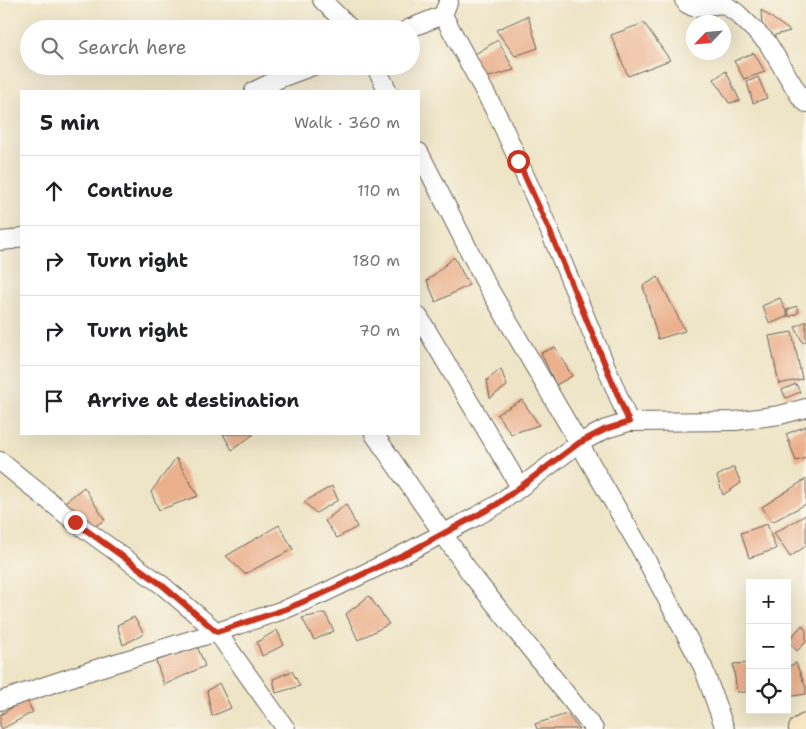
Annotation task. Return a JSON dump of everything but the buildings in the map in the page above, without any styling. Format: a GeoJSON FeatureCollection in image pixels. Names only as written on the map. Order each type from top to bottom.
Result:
{"type":"FeatureCollection","features":[{"type":"Feature","properties":{"kind":"street"},"geometry":{"type":"LineString","coordinates":[[322,0],[342,20]]}},
{"type":"Feature","properties":{"kind":"street"},"geometry":{"type":"LineString","coordinates":[[684,0],[693,7],[724,4],[737,13],[767,42],[800,98],[806,103]]}},
{"type":"Feature","properties":{"kind":"street"},"geometry":{"type":"LineString","coordinates":[[420,22],[446,7],[548,227],[629,422]]}},
{"type":"Feature","properties":{"kind":"street"},"geometry":{"type":"LineString","coordinates":[[256,90],[288,75]]}},
{"type":"Feature","properties":{"kind":"street"},"geometry":{"type":"LineString","coordinates":[[380,75],[387,90]]}},
{"type":"Feature","properties":{"kind":"street"},"geometry":{"type":"LineString","coordinates":[[420,154],[484,280],[640,548],[703,667],[725,729]]}},
{"type":"Feature","properties":{"kind":"street"},"geometry":{"type":"LineString","coordinates":[[0,241],[20,237]]}},
{"type":"Feature","properties":{"kind":"street"},"geometry":{"type":"LineString","coordinates":[[420,319],[520,487]]}},
{"type":"Feature","properties":{"kind":"street"},"geometry":{"type":"LineString","coordinates":[[0,701],[286,609],[324,593],[477,516],[579,443],[606,429],[629,422],[735,421],[780,415],[806,408]]}},
{"type":"Feature","properties":{"kind":"street"},"geometry":{"type":"LineString","coordinates":[[375,435],[442,534],[514,630],[594,729]]}},
{"type":"Feature","properties":{"kind":"street"},"geometry":{"type":"LineString","coordinates":[[0,461],[75,522],[162,585],[217,632],[286,729]]}},
{"type":"Feature","properties":{"kind":"street"},"geometry":{"type":"LineString","coordinates":[[800,729],[806,726]]}},
{"type":"Feature","properties":{"kind":"route"},"geometry":{"type":"LineString","coordinates":[[75,522],[162,585],[217,632],[286,609],[361,576],[415,549],[496,505],[579,443],[606,429],[629,422],[548,227],[518,161]]}}]}
